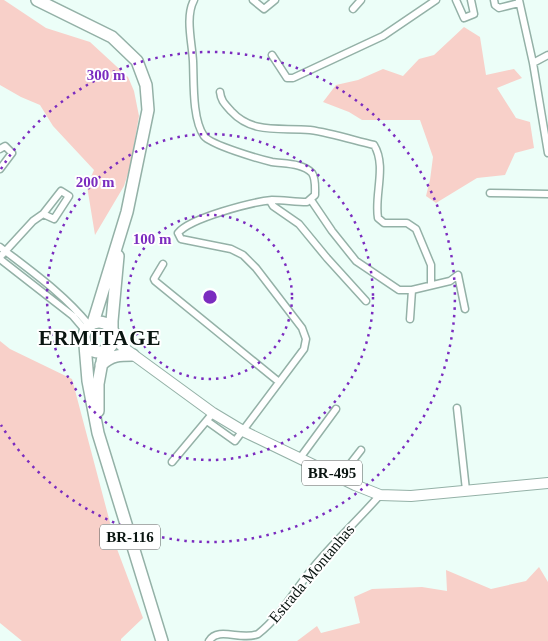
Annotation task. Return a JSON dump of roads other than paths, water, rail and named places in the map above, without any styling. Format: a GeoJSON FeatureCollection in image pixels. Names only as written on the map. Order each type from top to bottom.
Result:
{"type":"FeatureCollection","features":[{"type":"Feature","properties":{"kind":"highway","name":"BR-116"},"geometry":{"type":"LineString","coordinates":[[37,0],[112,37],[137,61],[146,85],[148,110],[120,241],[112,321],[114,341],[105,350],[98,384],[98,433]]}},
{"type":"Feature","properties":{"kind":"highway","name":"BR-116"},"geometry":{"type":"LineString","coordinates":[[120,241],[89,326],[83,335],[88,381],[98,433],[162,641]]}},
{"type":"Feature","properties":{"kind":"highway"},"geometry":{"type":"LineString","coordinates":[[89,326],[103,323],[112,329]]}},
{"type":"Feature","properties":{"kind":"highway"},"geometry":{"type":"LineString","coordinates":[[85,345],[90,349],[105,350]]}},
{"type":"Feature","properties":{"kind":"highway"},"geometry":{"type":"LineString","coordinates":[[102,365],[110,357],[116,355],[133,355]]}},
{"type":"Feature","properties":{"kind":"main road","name":"BR-495"},"geometry":{"type":"LineString","coordinates":[[112,329],[118,342],[210,417],[380,494],[411,496],[548,483]]}},
{"type":"Feature","properties":{"kind":"main road","name":"BR-495"},"geometry":{"type":"LineString","coordinates":[[105,350],[133,355]]}},
{"type":"Feature","properties":{"kind":"street"},"geometry":{"type":"LineString","coordinates":[[252,0],[264,9],[275,0]]}},
{"type":"Feature","properties":{"kind":"street"},"geometry":{"type":"LineString","coordinates":[[353,9],[361,0]]}},
{"type":"Feature","properties":{"kind":"street"},"geometry":{"type":"LineString","coordinates":[[272,55],[287,78],[293,78],[383,36],[436,0]]}},
{"type":"Feature","properties":{"kind":"street"},"geometry":{"type":"LineString","coordinates":[[456,0],[464,18],[474,14],[471,0]]}},
{"type":"Feature","properties":{"kind":"street"},"geometry":{"type":"LineString","coordinates":[[494,0],[496,7],[499,8],[519,1],[533,63],[548,153]]}},
{"type":"Feature","properties":{"kind":"street"},"geometry":{"type":"LineString","coordinates":[[191,1],[190,18],[197,118],[203,135],[209,141],[218,145],[261,159],[304,167],[313,174],[314,178],[315,195],[307,202],[270,201],[232,208],[197,221],[181,229],[178,233],[181,239],[231,249],[242,255],[256,268],[302,328],[306,339],[304,349],[243,431]]}},
{"type":"Feature","properties":{"kind":"street"},"geometry":{"type":"LineString","coordinates":[[533,63],[548,55]]}},
{"type":"Feature","properties":{"kind":"street"},"geometry":{"type":"LineString","coordinates":[[220,92],[221,100],[239,120],[245,123],[273,130],[310,130],[374,145],[380,175],[378,218],[384,224],[407,223],[416,229],[431,265],[431,285]]}},
{"type":"Feature","properties":{"kind":"street"},"geometry":{"type":"LineString","coordinates":[[0,149],[5,146],[12,153],[0,169]]}},
{"type":"Feature","properties":{"kind":"street"},"geometry":{"type":"LineString","coordinates":[[490,193],[548,194]]}},
{"type":"Feature","properties":{"kind":"street"},"geometry":{"type":"LineString","coordinates":[[311,200],[332,231],[356,261],[399,290],[412,290],[450,281],[458,274],[465,309]]}},
{"type":"Feature","properties":{"kind":"street"},"geometry":{"type":"LineString","coordinates":[[270,201],[273,206],[299,224],[366,301]]}},
{"type":"Feature","properties":{"kind":"street"},"geometry":{"type":"LineString","coordinates":[[43,214],[3,250],[0,258],[73,316],[89,326]]}},
{"type":"Feature","properties":{"kind":"street"},"geometry":{"type":"LineString","coordinates":[[3,250],[43,280],[81,315],[89,326]]}},
{"type":"Feature","properties":{"kind":"street"},"geometry":{"type":"LineString","coordinates":[[163,264],[154,279],[155,281],[279,382]]}},
{"type":"Feature","properties":{"kind":"street"},"geometry":{"type":"LineString","coordinates":[[410,319],[412,290]]}},
{"type":"Feature","properties":{"kind":"street"},"geometry":{"type":"LineString","coordinates":[[457,408],[466,490]]}},
{"type":"Feature","properties":{"kind":"street"},"geometry":{"type":"LineString","coordinates":[[300,458],[336,409]]}},
{"type":"Feature","properties":{"kind":"street"},"geometry":{"type":"LineString","coordinates":[[172,462],[210,417]]}},
{"type":"Feature","properties":{"kind":"street"},"geometry":{"type":"LineString","coordinates":[[340,477],[361,450]]}},
{"type":"Feature","properties":{"kind":"street","name":"Estrada Montanhas"},"geometry":{"type":"LineString","coordinates":[[209,641],[211,637],[222,634],[240,639],[252,638],[258,634],[270,623],[312,568],[380,494]]}},
{"type":"Feature","properties":{"kind":"district","name":"ERMITAGE"},"geometry":{"type":"Point","coordinates":[100,338]}}]}
